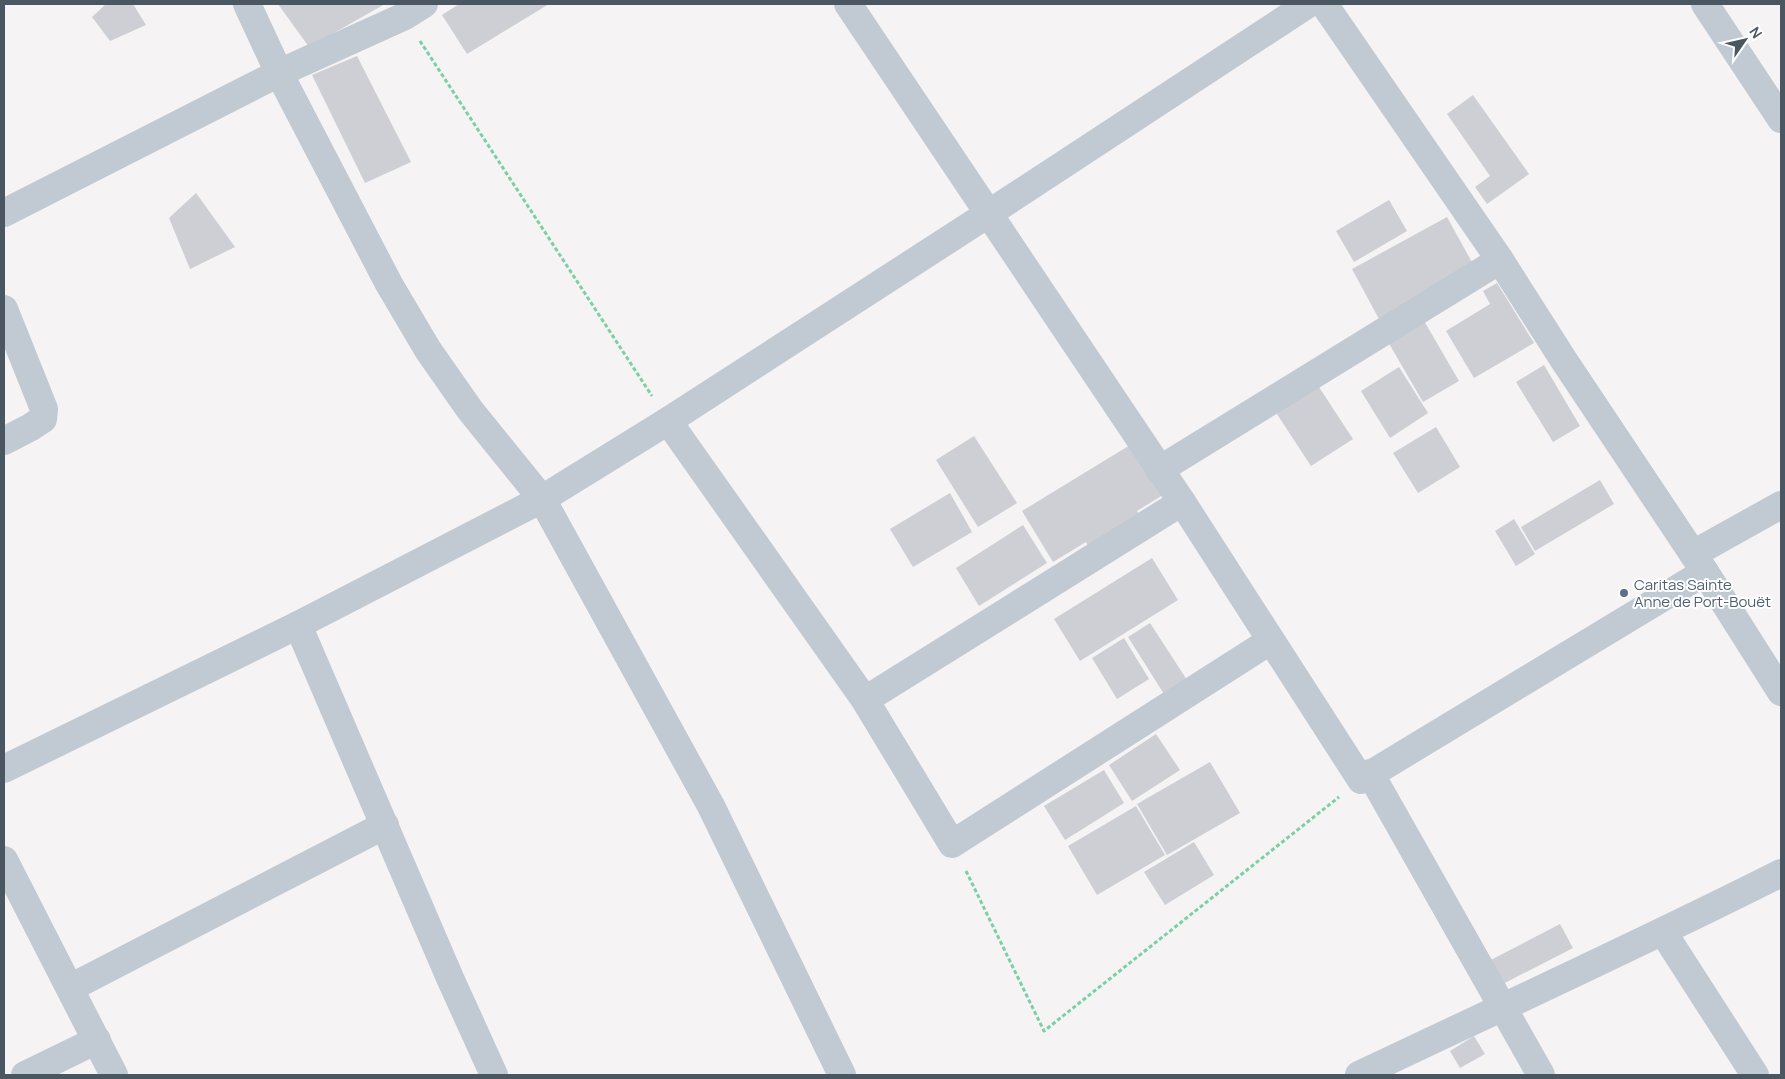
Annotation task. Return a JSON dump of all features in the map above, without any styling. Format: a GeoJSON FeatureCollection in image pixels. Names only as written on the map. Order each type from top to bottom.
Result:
{"type":"FeatureCollection","features":[{"type":"Feature","properties":{"kind":"street"},"geometry":{"type":"LineString","coordinates":[[247,4],[278,72],[389,284],[428,350],[470,410],[542,499],[711,806],[842,1075]]}},
{"type":"Feature","properties":{"kind":"street"},"geometry":{"type":"LineString","coordinates":[[848,4],[1182,502],[1270,641],[1365,776],[1540,1075]]}},
{"type":"Feature","properties":{"kind":"street"},"geometry":{"type":"LineString","coordinates":[[4,769],[298,625],[542,499],[668,421],[1308,4]]}},
{"type":"Feature","properties":{"kind":"street"},"geometry":{"type":"LineString","coordinates":[[1324,4],[1500,260],[1563,359],[1699,563],[1781,692]]}},
{"type":"Feature","properties":{"kind":"street"},"geometry":{"type":"LineString","coordinates":[[1706,4],[1781,119]]}},
{"type":"Feature","properties":{"kind":"street"},"geometry":{"type":"LineString","coordinates":[[4,213],[278,72],[414,10]]}},
{"type":"Feature","properties":{"kind":"street"},"geometry":{"type":"LineString","coordinates":[[1159,470],[1500,260]]}},
{"type":"Feature","properties":{"kind":"street"},"geometry":{"type":"LineString","coordinates":[[4,309],[44,409],[43,419],[31,428],[4,441]]}},
{"type":"Feature","properties":{"kind":"street"},"geometry":{"type":"LineString","coordinates":[[668,421],[865,700],[952,844],[1270,641]]}},
{"type":"Feature","properties":{"kind":"street"},"geometry":{"type":"LineString","coordinates":[[865,700],[1182,502]]}},
{"type":"Feature","properties":{"kind":"street"},"geometry":{"type":"LineString","coordinates":[[1365,776],[1699,563],[1781,505]]}},
{"type":"Feature","properties":{"kind":"street"},"geometry":{"type":"LineString","coordinates":[[298,625],[450,978],[494,1075]]}},
{"type":"Feature","properties":{"kind":"street"},"geometry":{"type":"LineString","coordinates":[[70,988],[385,825]]}},
{"type":"Feature","properties":{"kind":"street"},"geometry":{"type":"LineString","coordinates":[[4,860],[114,1075]]}},
{"type":"Feature","properties":{"kind":"street"},"geometry":{"type":"LineString","coordinates":[[1359,1075],[1663,932],[1781,873]]}},
{"type":"Feature","properties":{"kind":"street"},"geometry":{"type":"LineString","coordinates":[[1663,932],[1755,1075]]}},
{"type":"Feature","properties":{"kind":"street"},"geometry":{"type":"LineString","coordinates":[[25,1075],[97,1040]]}},
{"type":"Feature","properties":{"kind":"path"},"geometry":{"type":"LineString","coordinates":[[414,10],[668,421]]}},
{"type":"Feature","properties":{"kind":"path"},"geometry":{"type":"LineString","coordinates":[[952,844],[1044,1031],[1365,776]]}},
{"type":"Feature","properties":{"kind":"building"},"geometry":{"type":"Polygon","coordinates":[[[106,4],[133,4],[146,25],[110,41],[92,17],[106,4]]]}},
{"type":"Feature","properties":{"kind":"building"},"geometry":{"type":"Polygon","coordinates":[[[278,4],[385,4],[309,47],[278,4]]]}},
{"type":"Feature","properties":{"kind":"building"},"geometry":{"type":"Polygon","coordinates":[[[459,4],[549,4],[467,54],[442,15],[459,4]]]}},
{"type":"Feature","properties":{"kind":"building"},"geometry":{"type":"Polygon","coordinates":[[[357,56],[411,162],[365,183],[312,75],[357,56]]]}},
{"type":"Feature","properties":{"kind":"building"},"geometry":{"type":"Polygon","coordinates":[[[1473,95],[1529,174],[1487,204],[1475,187],[1490,176],[1447,114],[1473,95]]]}},
{"type":"Feature","properties":{"kind":"building"},"geometry":{"type":"Polygon","coordinates":[[[196,193],[235,247],[190,269],[169,218],[196,193]]]}},
{"type":"Feature","properties":{"kind":"building"},"geometry":{"type":"Polygon","coordinates":[[[1389,200],[1407,231],[1354,262],[1336,231],[1389,200]]]}},
{"type":"Feature","properties":{"kind":"building"},"geometry":{"type":"Polygon","coordinates":[[[1447,217],[1474,266],[1379,319],[1352,269],[1447,217]]]}},
{"type":"Feature","properties":{"kind":"building"},"geometry":{"type":"Polygon","coordinates":[[[1497,283],[1534,343],[1474,378],[1446,331],[1490,304],[1483,291],[1497,283]]]}},
{"type":"Feature","properties":{"kind":"building"},"geometry":{"type":"Polygon","coordinates":[[[1420,314],[1459,381],[1423,402],[1384,335],[1420,314]]]}},
{"type":"Feature","properties":{"kind":"building"},"geometry":{"type":"Polygon","coordinates":[[[1544,365],[1580,426],[1553,442],[1516,382],[1544,365]]]}},
{"type":"Feature","properties":{"kind":"building"},"geometry":{"type":"Polygon","coordinates":[[[1399,367],[1428,413],[1390,438],[1361,391],[1399,367]]]}},
{"type":"Feature","properties":{"kind":"building"},"geometry":{"type":"Polygon","coordinates":[[[1313,378],[1353,439],[1311,466],[1271,405],[1313,378]]]}},
{"type":"Feature","properties":{"kind":"building"},"geometry":{"type":"Polygon","coordinates":[[[1436,427],[1460,467],[1418,493],[1393,453],[1436,427]]]}},
{"type":"Feature","properties":{"kind":"building"},"geometry":{"type":"Polygon","coordinates":[[[974,436],[1017,503],[978,527],[936,460],[974,436]]]}},
{"type":"Feature","properties":{"kind":"building"},"geometry":{"type":"Polygon","coordinates":[[[1135,442],[1166,493],[1137,511],[1141,517],[1090,549],[1086,542],[1053,562],[1022,511],[1135,442]]]}},
{"type":"Feature","properties":{"kind":"building"},"geometry":{"type":"Polygon","coordinates":[[[1600,480],[1614,504],[1535,551],[1521,527],[1600,480]]]}},
{"type":"Feature","properties":{"kind":"building"},"geometry":{"type":"Polygon","coordinates":[[[950,493],[972,532],[913,567],[890,529],[950,493]]]}},
{"type":"Feature","properties":{"kind":"building"},"geometry":{"type":"Polygon","coordinates":[[[1514,519],[1535,554],[1516,566],[1495,531],[1514,519]]]}},
{"type":"Feature","properties":{"kind":"building"},"geometry":{"type":"Polygon","coordinates":[[[1023,525],[1047,563],[979,606],[956,568],[1023,525]]]}},
{"type":"Feature","properties":{"kind":"building"},"geometry":{"type":"Polygon","coordinates":[[[1152,558],[1178,600],[1080,661],[1054,619],[1152,558]]]}},
{"type":"Feature","properties":{"kind":"building"},"geometry":{"type":"Polygon","coordinates":[[[1150,623],[1187,680],[1164,694],[1128,637],[1150,623]]]}},
{"type":"Feature","properties":{"kind":"building"},"geometry":{"type":"Polygon","coordinates":[[[1124,638],[1149,679],[1117,699],[1092,658],[1124,638]]]}},
{"type":"Feature","properties":{"kind":"building"},"geometry":{"type":"Polygon","coordinates":[[[1156,734],[1180,770],[1132,801],[1109,765],[1156,734]]]}},
{"type":"Feature","properties":{"kind":"building"},"geometry":{"type":"Polygon","coordinates":[[[1210,762],[1240,813],[1167,855],[1137,804],[1210,762]]]}},
{"type":"Feature","properties":{"kind":"building"},"geometry":{"type":"Polygon","coordinates":[[[1104,770],[1124,803],[1065,840],[1044,806],[1104,770]]]}},
{"type":"Feature","properties":{"kind":"building"},"geometry":{"type":"Polygon","coordinates":[[[1136,806],[1165,855],[1097,895],[1068,846],[1136,806]]]}},
{"type":"Feature","properties":{"kind":"building"},"geometry":{"type":"Polygon","coordinates":[[[1194,842],[1214,875],[1165,905],[1144,872],[1194,842]]]}},
{"type":"Feature","properties":{"kind":"building"},"geometry":{"type":"Polygon","coordinates":[[[1560,924],[1573,948],[1497,987],[1485,963],[1560,924]]]}},
{"type":"Feature","properties":{"kind":"building"},"geometry":{"type":"Polygon","coordinates":[[[1474,1036],[1485,1054],[1460,1068],[1450,1051],[1474,1036]]]}},
{"type":"Feature","properties":{"kind":"place","name":"Caritas Sainte Anne de Port-Bouët"},"geometry":{"type":"Point","coordinates":[1624,593]}}]}
